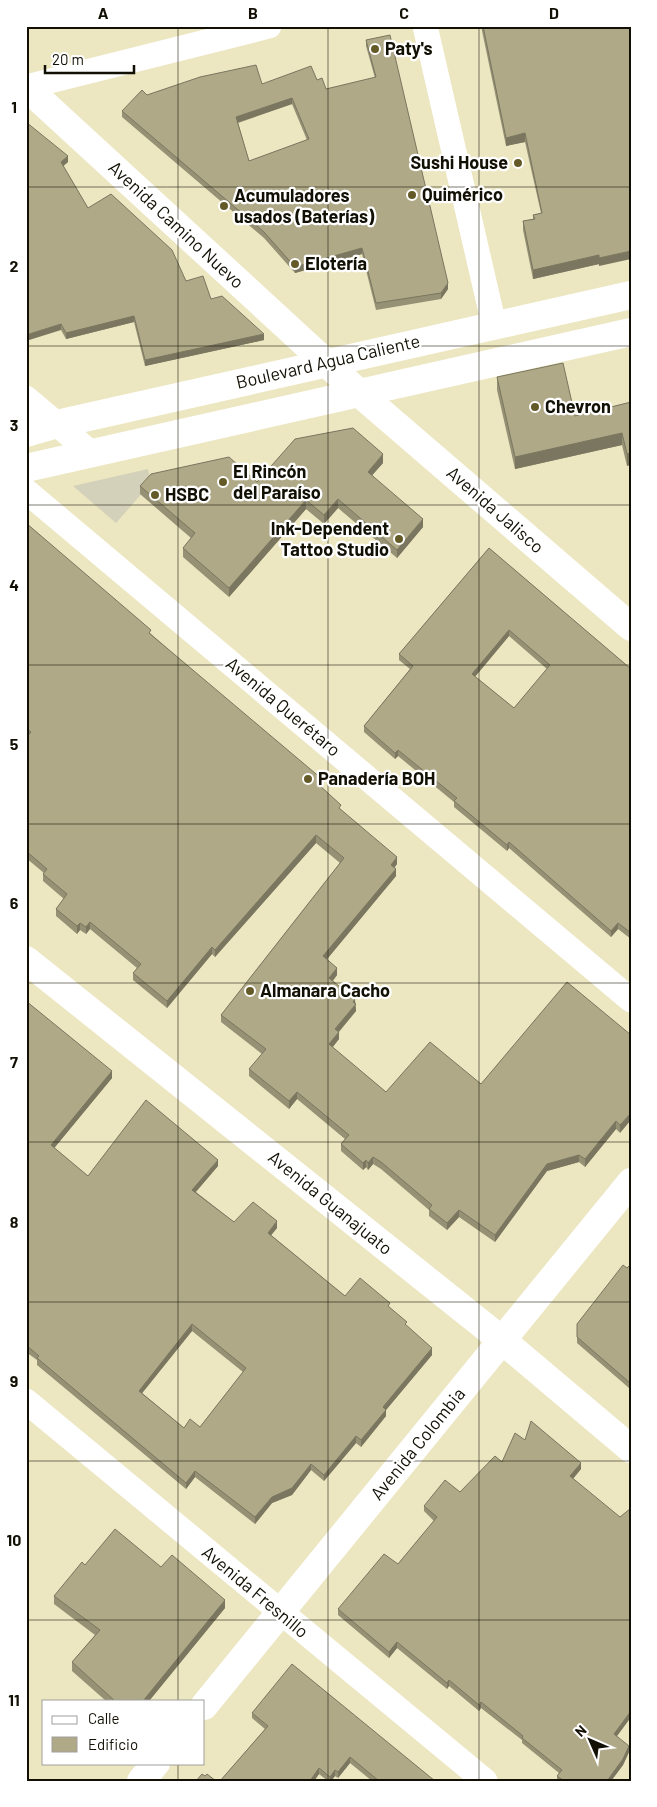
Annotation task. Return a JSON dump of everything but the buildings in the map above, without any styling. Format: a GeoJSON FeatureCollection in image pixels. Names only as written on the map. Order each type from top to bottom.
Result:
{"type":"FeatureCollection","features":[{"type":"Feature","properties":{"kind":"main road","name":"Avenida Camino Nuevo"},"geometry":{"type":"LineString","coordinates":[[26,87],[359,393]]}},
{"type":"Feature","properties":{"kind":"main road","name":"Boulevard Agua Caliente"},"geometry":{"type":"LineString","coordinates":[[26,433],[57,424],[326,362],[631,295]]}},
{"type":"Feature","properties":{"kind":"main road","name":"Boulevard Agua Caliente"},"geometry":{"type":"LineString","coordinates":[[26,468],[631,332]]}},
{"type":"Feature","properties":{"kind":"main road","name":"Avenida Jalisco"},"geometry":{"type":"LineString","coordinates":[[359,393],[631,627]]}},
{"type":"Feature","properties":{"kind":"main road","name":"Avenida Guanajuato"},"geometry":{"type":"LineString","coordinates":[[26,960],[503,1341],[631,1450]]}},
{"type":"Feature","properties":{"kind":"main road","name":"Avenida Colombia"},"geometry":{"type":"LineString","coordinates":[[205,1705],[631,1182]]}},
{"type":"Feature","properties":{"kind":"main road"},"geometry":{"type":"LineString","coordinates":[[141,1781],[155,1764]]}},
{"type":"Feature","properties":{"kind":"street"},"geometry":{"type":"LineString","coordinates":[[26,87],[269,26]]}},
{"type":"Feature","properties":{"kind":"street"},"geometry":{"type":"LineString","coordinates":[[425,26],[494,325]]}},
{"type":"Feature","properties":{"kind":"street"},"geometry":{"type":"LineString","coordinates":[[26,398],[91,453]]}},
{"type":"Feature","properties":{"kind":"street","name":"Avenida Querétaro"},"geometry":{"type":"LineString","coordinates":[[26,492],[631,1000]]}},
{"type":"Feature","properties":{"kind":"street","name":"Avenida Fresnillo"},"geometry":{"type":"LineString","coordinates":[[26,1401],[485,1781]]}},
{"type":"Feature","properties":{"kind":"shaded area"},"geometry":{"type":"Polygon","coordinates":[[[148,469],[151,483],[116,523],[73,486],[148,469]]]}},
{"type":"Feature","properties":{"kind":"place","name":"Paty's"},"geometry":{"type":"Point","coordinates":[375,49]}},
{"type":"Feature","properties":{"kind":"place","name":"Sushi House"},"geometry":{"type":"Point","coordinates":[518,163]}},
{"type":"Feature","properties":{"kind":"place","name":"Quimérico"},"geometry":{"type":"Point","coordinates":[412,195]}},
{"type":"Feature","properties":{"kind":"place","name":"Acumuladores usados (Baterías)"},"geometry":{"type":"Point","coordinates":[224,206]}},
{"type":"Feature","properties":{"kind":"place","name":"Elotería"},"geometry":{"type":"Point","coordinates":[295,264]}},
{"type":"Feature","properties":{"kind":"place","name":"Chevron"},"geometry":{"type":"Point","coordinates":[535,407]}},
{"type":"Feature","properties":{"kind":"place","name":"El Rincón del Paraíso"},"geometry":{"type":"Point","coordinates":[223,482]}},
{"type":"Feature","properties":{"kind":"place","name":"HSBC"},"geometry":{"type":"Point","coordinates":[155,495]}},
{"type":"Feature","properties":{"kind":"place","name":"Ink-Dependent Tattoo Studio"},"geometry":{"type":"Point","coordinates":[399,539]}},
{"type":"Feature","properties":{"kind":"place","name":"Panadería BOH"},"geometry":{"type":"Point","coordinates":[308,779]}},
{"type":"Feature","properties":{"kind":"place","name":"Almanara Cacho"},"geometry":{"type":"Point","coordinates":[250,991]}}]}
